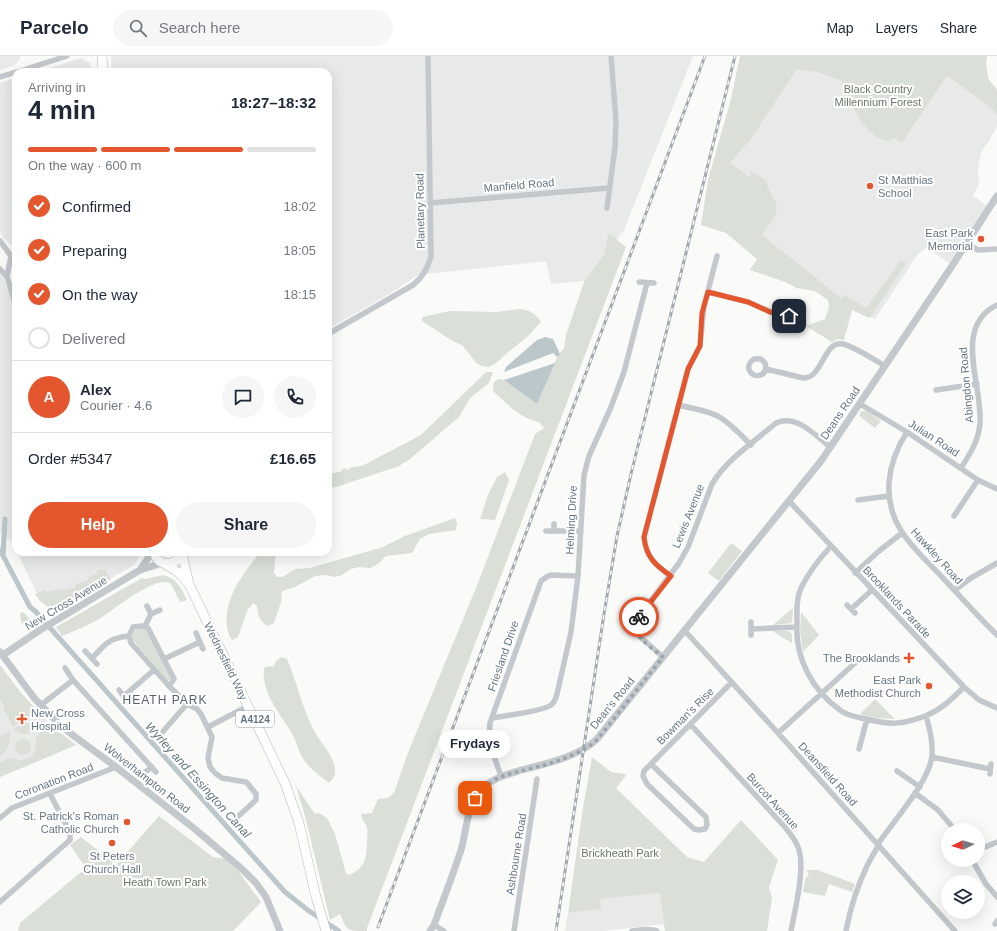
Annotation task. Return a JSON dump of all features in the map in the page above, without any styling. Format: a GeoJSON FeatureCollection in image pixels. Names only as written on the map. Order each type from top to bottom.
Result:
{"type":"FeatureCollection","features":[{"type":"Feature","properties":{"kind":"main road"},"geometry":{"type":"LineString","coordinates":[[102,56],[103,68]]}},
{"type":"Feature","properties":{"kind":"main road","name":"Wednesfield Way"},"geometry":{"type":"LineString","coordinates":[[155,556],[178,572],[188,582]]}},
{"type":"Feature","properties":{"kind":"main road"},"geometry":{"type":"LineString","coordinates":[[164,563],[171,564],[176,562],[180,556]]}},
{"type":"Feature","properties":{"kind":"main road","name":"Wednesfield Way"},"geometry":{"type":"LineString","coordinates":[[183,556],[188,582],[285,783],[299,824],[317,903]]}},
{"type":"Feature","properties":{"kind":"main road","name":"A4124"},"geometry":{"type":"LineString","coordinates":[[317,903],[320,931]]}},
{"type":"Feature","properties":{"kind":"main road","name":"A4124"},"geometry":{"type":"LineString","coordinates":[[317,903],[326,931]]}},
{"type":"Feature","properties":{"kind":"street"},"geometry":{"type":"LineString","coordinates":[[29,68],[67,56]]}},
{"type":"Feature","properties":{"kind":"street","name":"Planetary Road"},"geometry":{"type":"LineString","coordinates":[[332,332],[413,285],[422,277],[432,256],[428,56]]}},
{"type":"Feature","properties":{"kind":"street"},"geometry":{"type":"LineString","coordinates":[[607,208],[615,147],[616,121],[611,56]]}},
{"type":"Feature","properties":{"kind":"street"},"geometry":{"type":"LineString","coordinates":[[0,77],[12,73]]}},
{"type":"Feature","properties":{"kind":"street","name":"Manfield Road"},"geometry":{"type":"LineString","coordinates":[[430,203],[609,188]]}},
{"type":"Feature","properties":{"kind":"street","name":"Deans Road"},"geometry":{"type":"LineString","coordinates":[[685,631],[821,461],[997,196]]}},
{"type":"Feature","properties":{"kind":"street"},"geometry":{"type":"LineString","coordinates":[[0,241],[5,251],[11,256],[7,277]]}},
{"type":"Feature","properties":{"kind":"street"},"geometry":{"type":"LineString","coordinates":[[966,243],[978,250],[997,249]]}},
{"type":"Feature","properties":{"kind":"street"},"geometry":{"type":"LineString","coordinates":[[671,576],[661,569],[648,554],[644,537],[688,369],[700,346],[702,313],[717,256]]}},
{"type":"Feature","properties":{"kind":"street"},"geometry":{"type":"LineString","coordinates":[[12,262],[0,269],[7,277],[12,293]]}},
{"type":"Feature","properties":{"kind":"street","name":"Helming Drive"},"geometry":{"type":"LineString","coordinates":[[492,718],[548,707],[555,701],[571,632],[578,576],[584,475],[589,456],[611,407],[624,372],[651,283],[639,282]]}},
{"type":"Feature","properties":{"kind":"street"},"geometry":{"type":"LineString","coordinates":[[708,292],[748,302],[770,312],[798,318]]}},
{"type":"Feature","properties":{"kind":"street","name":"Abingdon Road"},"geometry":{"type":"LineString","coordinates":[[961,468],[972,450],[978,433],[980,411],[972,353],[974,334],[982,318],[990,309],[997,305]]}},
{"type":"Feature","properties":{"kind":"street"},"geometry":{"type":"LineString","coordinates":[[789,316],[790,310]]}},
{"type":"Feature","properties":{"kind":"street"},"geometry":{"type":"LineString","coordinates":[[766,369],[803,378],[809,377],[814,374],[831,347],[838,344],[846,345],[885,366]]}},
{"type":"Feature","properties":{"kind":"street"},"geometry":{"type":"LineString","coordinates":[[936,390],[977,384]]}},
{"type":"Feature","properties":{"kind":"street","name":"Julian Road"},"geometry":{"type":"LineString","coordinates":[[860,404],[907,432],[978,480],[997,489]]}},
{"type":"Feature","properties":{"kind":"street"},"geometry":{"type":"LineString","coordinates":[[679,405],[720,417],[737,430],[751,445]]}},
{"type":"Feature","properties":{"kind":"street","name":"Lewis Avenue"},"geometry":{"type":"LineString","coordinates":[[663,657],[637,634],[635,625],[637,619],[671,576],[688,547],[712,484],[717,475],[776,423],[788,420],[798,423],[830,447]]}},
{"type":"Feature","properties":{"kind":"street","name":"Hawkley Road"},"geometry":{"type":"LineString","coordinates":[[907,432],[898,447],[892,462],[889,478],[889,496],[892,513],[902,533],[997,635]]}},
{"type":"Feature","properties":{"kind":"street"},"geometry":{"type":"LineString","coordinates":[[954,516],[978,480]]}},
{"type":"Feature","properties":{"kind":"street"},"geometry":{"type":"LineString","coordinates":[[858,500],[889,496]]}},
{"type":"Feature","properties":{"kind":"street","name":"Brooklands Parade"},"geometry":{"type":"LineString","coordinates":[[789,501],[855,573],[964,687],[979,700],[997,708]]}},
{"type":"Feature","properties":{"kind":"street"},"geometry":{"type":"LineString","coordinates":[[554,524],[554,532]]}},
{"type":"Feature","properties":{"kind":"street"},"geometry":{"type":"LineString","coordinates":[[546,531],[581,532]]}},
{"type":"Feature","properties":{"kind":"street"},"geometry":{"type":"LineString","coordinates":[[855,573],[902,533]]}},
{"type":"Feature","properties":{"kind":"street"},"geometry":{"type":"LineString","coordinates":[[831,546],[813,566],[801,589],[796,628],[797,645],[802,662],[810,678],[822,693],[840,711],[850,715],[878,723],[898,723],[926,716],[946,704],[964,687]]}},
{"type":"Feature","properties":{"kind":"street","name":"New Cross Avenue"},"geometry":{"type":"LineString","coordinates":[[140,570],[150,556]]}},
{"type":"Feature","properties":{"kind":"street","name":"New Cross Avenue"},"geometry":{"type":"LineString","coordinates":[[1,653],[59,620],[140,570],[164,563]]}},
{"type":"Feature","properties":{"kind":"street"},"geometry":{"type":"LineString","coordinates":[[955,590],[971,578],[997,563]]}},
{"type":"Feature","properties":{"kind":"street","name":"Friesland Drive"},"geometry":{"type":"LineString","coordinates":[[501,776],[492,752],[489,736],[490,723],[541,581],[551,575],[578,576]]}},
{"type":"Feature","properties":{"kind":"street"},"geometry":{"type":"LineString","coordinates":[[846,604],[853,611],[872,590]]}},
{"type":"Feature","properties":{"kind":"street"},"geometry":{"type":"LineString","coordinates":[[148,606],[151,614]]}},
{"type":"Feature","properties":{"kind":"street"},"geometry":{"type":"LineString","coordinates":[[145,626],[151,614],[160,610]]}},
{"type":"Feature","properties":{"kind":"street"},"geometry":{"type":"LineString","coordinates":[[751,622],[751,635]]}},
{"type":"Feature","properties":{"kind":"street"},"geometry":{"type":"LineString","coordinates":[[128,636],[133,628],[145,626]]}},
{"type":"Feature","properties":{"kind":"street"},"geometry":{"type":"LineString","coordinates":[[145,626],[150,632],[174,679],[169,686]]}},
{"type":"Feature","properties":{"kind":"street"},"geometry":{"type":"LineString","coordinates":[[751,628],[796,628]]}},
{"type":"Feature","properties":{"kind":"street","name":"Dean's Road"},"geometry":{"type":"LineString","coordinates":[[432,928],[461,849],[475,798],[482,788],[501,776],[547,764],[590,746],[597,740],[685,631]]}},
{"type":"Feature","properties":{"kind":"street","name":"Deansfield Road"},"geometry":{"type":"LineString","coordinates":[[685,631],[955,931]]}},
{"type":"Feature","properties":{"kind":"street"},"geometry":{"type":"LineString","coordinates":[[196,634],[203,649]]}},
{"type":"Feature","properties":{"kind":"street"},"geometry":{"type":"LineString","coordinates":[[92,658],[110,640],[117,637],[128,636]]}},
{"type":"Feature","properties":{"kind":"street"},"geometry":{"type":"LineString","coordinates":[[128,636],[131,643],[169,686],[187,704],[197,709],[212,737],[208,758],[210,767],[214,773],[222,778],[246,782],[256,794],[256,800],[234,820]]}},
{"type":"Feature","properties":{"kind":"street"},"geometry":{"type":"LineString","coordinates":[[164,659],[200,642]]}},
{"type":"Feature","properties":{"kind":"street"},"geometry":{"type":"LineString","coordinates":[[85,651],[97,664]]}},
{"type":"Feature","properties":{"kind":"street","name":"Wolverhampton Road"},"geometry":{"type":"LineString","coordinates":[[1,653],[41,705],[74,736],[196,830],[243,870],[256,883],[266,897],[280,929]]}},
{"type":"Feature","properties":{"kind":"street"},"geometry":{"type":"LineString","coordinates":[[778,733],[855,663]]}},
{"type":"Feature","properties":{"kind":"street","name":"Wolverhampton Road"},"geometry":{"type":"LineString","coordinates":[[65,668],[73,680],[156,772]]}},
{"type":"Feature","properties":{"kind":"street"},"geometry":{"type":"LineString","coordinates":[[125,695],[154,670]]}},
{"type":"Feature","properties":{"kind":"street"},"geometry":{"type":"LineString","coordinates":[[41,705],[73,680]]}},
{"type":"Feature","properties":{"kind":"street","name":"Bowman's Rise"},"geometry":{"type":"LineString","coordinates":[[651,764],[732,682]]}},
{"type":"Feature","properties":{"kind":"street"},"geometry":{"type":"LineString","coordinates":[[119,690],[125,695],[128,702]]}},
{"type":"Feature","properties":{"kind":"street"},"geometry":{"type":"LineString","coordinates":[[159,736],[187,704]]}},
{"type":"Feature","properties":{"kind":"street"},"geometry":{"type":"LineString","coordinates":[[208,727],[248,706]]}},
{"type":"Feature","properties":{"kind":"street"},"geometry":{"type":"LineString","coordinates":[[846,931],[850,911],[867,866],[880,842],[920,787],[930,766],[932,757],[930,732],[926,716]]}},
{"type":"Feature","properties":{"kind":"street"},"geometry":{"type":"LineString","coordinates":[[859,749],[867,719]]}},
{"type":"Feature","properties":{"kind":"street","name":"Burcot Avenue"},"geometry":{"type":"LineString","coordinates":[[690,724],[784,826],[798,847],[801,856],[802,869],[791,931]]}},
{"type":"Feature","properties":{"kind":"street"},"geometry":{"type":"LineString","coordinates":[[152,728],[163,741]]}},
{"type":"Feature","properties":{"kind":"street"},"geometry":{"type":"LineString","coordinates":[[932,757],[990,769]]}},
{"type":"Feature","properties":{"kind":"street"},"geometry":{"type":"LineString","coordinates":[[651,764],[706,817],[708,825],[705,829],[694,829],[646,784],[643,776],[644,771],[651,764]]}},
{"type":"Feature","properties":{"kind":"street","name":"Coronation Road"},"geometry":{"type":"LineString","coordinates":[[0,818],[12,808],[116,767]]}},
{"type":"Feature","properties":{"kind":"street"},"geometry":{"type":"LineString","coordinates":[[144,773],[152,767]]}},
{"type":"Feature","properties":{"kind":"street"},"geometry":{"type":"LineString","coordinates":[[897,771],[920,787]]}},
{"type":"Feature","properties":{"kind":"street","name":"Ashbourne Road"},"geometry":{"type":"LineString","coordinates":[[514,931],[537,780]]}},
{"type":"Feature","properties":{"kind":"street"},"geometry":{"type":"LineString","coordinates":[[915,793],[938,810],[949,823]]}},
{"type":"Feature","properties":{"kind":"street"},"geometry":{"type":"LineString","coordinates":[[0,902],[70,840],[70,832],[50,794]]}},
{"type":"Feature","properties":{"kind":"street"},"geometry":{"type":"LineString","coordinates":[[985,847],[997,842]]}},
{"type":"Feature","properties":{"kind":"street"},"geometry":{"type":"LineString","coordinates":[[976,867],[986,884],[997,897]]}},
{"type":"Feature","properties":{"kind":"street"},"geometry":{"type":"LineString","coordinates":[[432,928],[444,931]]}},
{"type":"Feature","properties":{"kind":"street"},"geometry":{"type":"LineString","coordinates":[[632,931],[657,931]]}},
{"type":"Feature","properties":{"kind":"shaded area"},"geometry":{"type":"Polygon","coordinates":[[[0,56],[20,56],[20,59],[15,65],[0,70],[0,56]]]}},
{"type":"Feature","properties":{"kind":"shaded area"},"geometry":{"type":"Polygon","coordinates":[[[111,56],[693,56],[624,230],[583,281],[551,284],[546,261],[418,275],[389,294],[332,327],[332,68],[112,68],[111,56]]]}},
{"type":"Feature","properties":{"kind":"shaded area","name":"St Matthias School"},"geometry":{"type":"Polygon","coordinates":[[[805,56],[868,92],[902,143],[947,76],[989,106],[997,115],[997,126],[981,152],[978,171],[979,183],[973,196],[988,206],[949,263],[926,248],[918,254],[875,319],[828,300],[749,246],[730,163],[751,139],[805,56]]]}},
{"type":"Feature","properties":{"kind":"shaded area"},"geometry":{"type":"Polygon","coordinates":[[[81,58],[90,63],[91,68],[49,68],[81,58]]]}},
{"type":"Feature","properties":{"kind":"shaded area"},"geometry":{"type":"Polygon","coordinates":[[[12,78],[12,245],[6,241],[0,231],[0,83],[12,78]]]}},
{"type":"Feature","properties":{"kind":"shaded area"},"geometry":{"type":"Polygon","coordinates":[[[0,274],[3,277],[7,289],[12,282],[12,542],[0,532],[0,274]]]}},
{"type":"Feature","properties":{"kind":"shaded area"},"geometry":{"type":"Polygon","coordinates":[[[545,337],[553,339],[560,354],[557,357],[553,353],[504,372],[506,367],[537,340],[545,337]]]}},
{"type":"Feature","properties":{"kind":"shaded area"},"geometry":{"type":"Polygon","coordinates":[[[555,363],[537,404],[504,380],[555,363]]]}},
{"type":"Feature","properties":{"kind":"shaded area"},"geometry":{"type":"Polygon","coordinates":[[[19,556],[140,556],[134,565],[87,592],[39,598],[19,556]]]}},
{"type":"Feature","properties":{"kind":"shaded area","name":"New Cross Hospital"},"geometry":{"type":"Polygon","coordinates":[[[0,665],[21,693],[54,728],[76,745],[0,777],[0,665]]]}},
{"type":"Feature","properties":{"kind":"shaded area"},"geometry":{"type":"Polygon","coordinates":[[[661,893],[664,924],[603,931],[565,931],[568,913],[600,909],[600,899],[661,893]]]}},
{"type":"Feature","properties":{"kind":"green space","name":"Black Country Millennium Forest"},"geometry":{"type":"Polygon","coordinates":[[[740,56],[987,56],[986,64],[988,78],[997,90],[997,115],[989,106],[947,76],[902,143],[893,137],[890,141],[877,138],[862,123],[854,109],[851,95],[842,81],[818,72],[797,69],[751,139],[730,163],[751,178],[751,171],[767,181],[769,190],[777,206],[777,210],[773,219],[762,235],[841,299],[845,295],[866,308],[901,260],[906,263],[869,318],[852,310],[844,340],[837,339],[832,342],[806,326],[825,319],[829,307],[828,300],[815,291],[797,288],[785,282],[750,270],[757,259],[726,233],[701,225],[708,180],[731,99],[740,56]]]}},
{"type":"Feature","properties":{"kind":"green space"},"geometry":{"type":"Polygon","coordinates":[[[609,233],[626,247],[367,931],[355,931],[349,929],[344,924],[340,914],[330,920],[305,816],[296,786],[315,814],[319,813],[327,818],[335,834],[346,873],[349,875],[355,872],[362,865],[366,857],[367,830],[361,814],[372,813],[378,799],[388,798],[394,793],[407,755],[478,583],[535,434],[544,428],[539,422],[520,414],[493,391],[494,382],[498,379],[504,380],[537,404],[557,357],[564,348],[566,335],[585,279],[604,255],[609,233]]]}},
{"type":"Feature","properties":{"kind":"green space"},"geometry":{"type":"Polygon","coordinates":[[[520,309],[527,310],[532,313],[541,322],[527,337],[489,367],[476,363],[463,346],[422,321],[422,317],[450,311],[496,312],[520,309]]]}},
{"type":"Feature","properties":{"kind":"green space"},"geometry":{"type":"Polygon","coordinates":[[[486,372],[493,372],[489,383],[470,398],[459,417],[410,459],[399,466],[332,488],[332,473],[340,472],[344,468],[347,470],[352,467],[362,466],[421,435],[486,372]]]}},
{"type":"Feature","properties":{"kind":"green space"},"geometry":{"type":"Polygon","coordinates":[[[861,411],[867,411],[881,421],[875,428],[859,416],[861,411]]]}},
{"type":"Feature","properties":{"kind":"green space"},"geometry":{"type":"Polygon","coordinates":[[[505,472],[509,480],[495,520],[480,519],[488,495],[497,477],[505,472]]]}},
{"type":"Feature","properties":{"kind":"green space"},"geometry":{"type":"Polygon","coordinates":[[[455,518],[457,524],[456,530],[429,534],[420,539],[412,553],[386,556],[378,564],[370,568],[359,567],[351,569],[342,575],[335,577],[326,575],[315,576],[295,587],[282,591],[281,602],[274,623],[268,626],[261,620],[257,606],[253,603],[247,611],[238,637],[232,640],[228,632],[227,624],[228,607],[234,590],[257,556],[276,556],[274,573],[277,577],[282,577],[296,569],[310,568],[383,547],[405,536],[455,518]]]}},
{"type":"Feature","properties":{"kind":"green space"},"geometry":{"type":"Polygon","coordinates":[[[731,543],[742,551],[719,581],[708,573],[731,543]]]}},
{"type":"Feature","properties":{"kind":"green space"},"geometry":{"type":"Polygon","coordinates":[[[104,569],[111,579],[87,592],[53,606],[48,607],[39,600],[35,594],[46,590],[47,592],[60,589],[61,591],[76,587],[76,584],[88,580],[88,577],[97,574],[97,571],[104,569]]]}},
{"type":"Feature","properties":{"kind":"green space"},"geometry":{"type":"Polygon","coordinates":[[[163,575],[172,578],[175,581],[187,600],[180,602],[171,584],[165,582],[146,588],[99,619],[62,636],[56,627],[142,578],[146,579],[163,575]]]}},
{"type":"Feature","properties":{"kind":"green space"},"geometry":{"type":"Polygon","coordinates":[[[793,608],[792,623],[773,625],[793,608]]]}},
{"type":"Feature","properties":{"kind":"green space"},"geometry":{"type":"Polygon","coordinates":[[[23,612],[36,625],[29,628],[24,627],[21,622],[20,614],[23,612]]]}},
{"type":"Feature","properties":{"kind":"green space"},"geometry":{"type":"Polygon","coordinates":[[[801,612],[819,635],[803,652],[800,632],[801,612]]]}},
{"type":"Feature","properties":{"kind":"green space"},"geometry":{"type":"Polygon","coordinates":[[[140,628],[147,631],[170,677],[170,680],[167,680],[132,639],[134,632],[140,628]]]}},
{"type":"Feature","properties":{"kind":"green space"},"geometry":{"type":"Polygon","coordinates":[[[774,630],[789,631],[792,634],[792,643],[774,632],[774,630]]]}},
{"type":"Feature","properties":{"kind":"green space"},"geometry":{"type":"Polygon","coordinates":[[[282,657],[287,659],[311,725],[333,762],[335,774],[329,783],[313,770],[304,760],[293,735],[269,695],[264,677],[264,668],[269,666],[273,667],[277,660],[282,657]]]}},
{"type":"Feature","properties":{"kind":"green space"},"geometry":{"type":"Polygon","coordinates":[[[0,665],[21,693],[36,709],[34,714],[13,726],[3,709],[5,708],[0,700],[0,665]]]}},
{"type":"Feature","properties":{"kind":"green space"},"geometry":{"type":"Polygon","coordinates":[[[875,699],[895,719],[875,718],[860,714],[875,699]]]}},
{"type":"Feature","properties":{"kind":"green space"},"geometry":{"type":"Polygon","coordinates":[[[25,723],[37,727],[26,734],[20,733],[14,728],[25,723]]]}},
{"type":"Feature","properties":{"kind":"green space"},"geometry":{"type":"Polygon","coordinates":[[[44,729],[62,734],[76,745],[0,777],[0,763],[9,758],[20,760],[30,758],[35,751],[36,738],[44,729]]]}},
{"type":"Feature","properties":{"kind":"green space"},"geometry":{"type":"Polygon","coordinates":[[[9,731],[9,745],[0,756],[0,736],[9,731]]]}},
{"type":"Feature","properties":{"kind":"green space"},"geometry":{"type":"Polygon","coordinates":[[[23,739],[30,744],[31,747],[26,754],[23,755],[16,750],[15,747],[20,740],[23,739]]]}},
{"type":"Feature","properties":{"kind":"green space","name":"Brickheath Park"},"geometry":{"type":"Polygon","coordinates":[[[592,757],[611,772],[626,774],[616,788],[687,857],[704,862],[741,820],[778,860],[769,887],[772,898],[767,931],[665,931],[660,893],[600,899],[601,909],[568,913],[582,814],[592,757]]]}},
{"type":"Feature","properties":{"kind":"green space","name":"Heath Town Park"},"geometry":{"type":"Polygon","coordinates":[[[159,816],[213,857],[226,859],[239,872],[261,902],[233,931],[18,931],[20,923],[86,868],[70,845],[81,837],[116,865],[159,816]]]}},
{"type":"Feature","properties":{"kind":"green space"},"geometry":{"type":"Polygon","coordinates":[[[806,870],[818,870],[855,884],[852,892],[829,884],[825,896],[803,892],[805,879],[809,874],[806,870]]]}},
{"type":"Feature","properties":{"kind":"waterway"},"geometry":{"type":"LineString","coordinates":[[3,555],[5,519]]}},
{"type":"Feature","properties":{"kind":"waterway","name":"Wyrley and Essington Canal"},"geometry":{"type":"LineString","coordinates":[[0,550],[30,607],[285,892],[309,911],[339,931]]}},
{"type":"Feature","properties":{"kind":"railway"},"geometry":{"type":"LineString","coordinates":[[378,927],[705,56]]}},
{"type":"Feature","properties":{"kind":"railway"},"geometry":{"type":"LineString","coordinates":[[556,931],[617,536],[631,474],[735,56]]}},
{"type":"Feature","properties":{"kind":"way so far"},"geometry":{"type":"LineString","coordinates":[[475,798],[482,788],[501,776],[547,764],[586,749],[597,740],[663,657],[637,634],[635,625],[639,617]]}},
{"type":"Feature","properties":{"kind":"place","name":"St Matthias School"},"geometry":{"type":"Point","coordinates":[870,186]}},
{"type":"Feature","properties":{"kind":"place","name":"East Park Memorial"},"geometry":{"type":"Point","coordinates":[981,239]}},
{"type":"Feature","properties":{"kind":"place","name":"The Brooklands"},"geometry":{"type":"Point","coordinates":[909,658]}},
{"type":"Feature","properties":{"kind":"place","name":"East Park Methodist Church"},"geometry":{"type":"Point","coordinates":[929,686]}},
{"type":"Feature","properties":{"kind":"place","name":"New Cross Hospital"},"geometry":{"type":"Point","coordinates":[22,719]}},
{"type":"Feature","properties":{"kind":"place","name":"Frydays"},"geometry":{"type":"Point","coordinates":[475,798]}},
{"type":"Feature","properties":{"kind":"place","name":"St. Patrick's Roman Catholic Church"},"geometry":{"type":"Point","coordinates":[127,822]}},
{"type":"Feature","properties":{"kind":"place","name":"St Peters Church Hall"},"geometry":{"type":"Point","coordinates":[112,843]}},
{"type":"Feature","properties":{"kind":"district","name":"HEATH PARK"},"geometry":{"type":"Point","coordinates":[165,700]}},
{"type":"Feature","properties":{"kind":"route"},"geometry":{"type":"LineString","coordinates":[[639,617],[671,576],[661,569],[648,554],[644,537],[688,369],[700,346],[702,313],[708,292],[748,302],[770,312],[789,316]]}}]}
